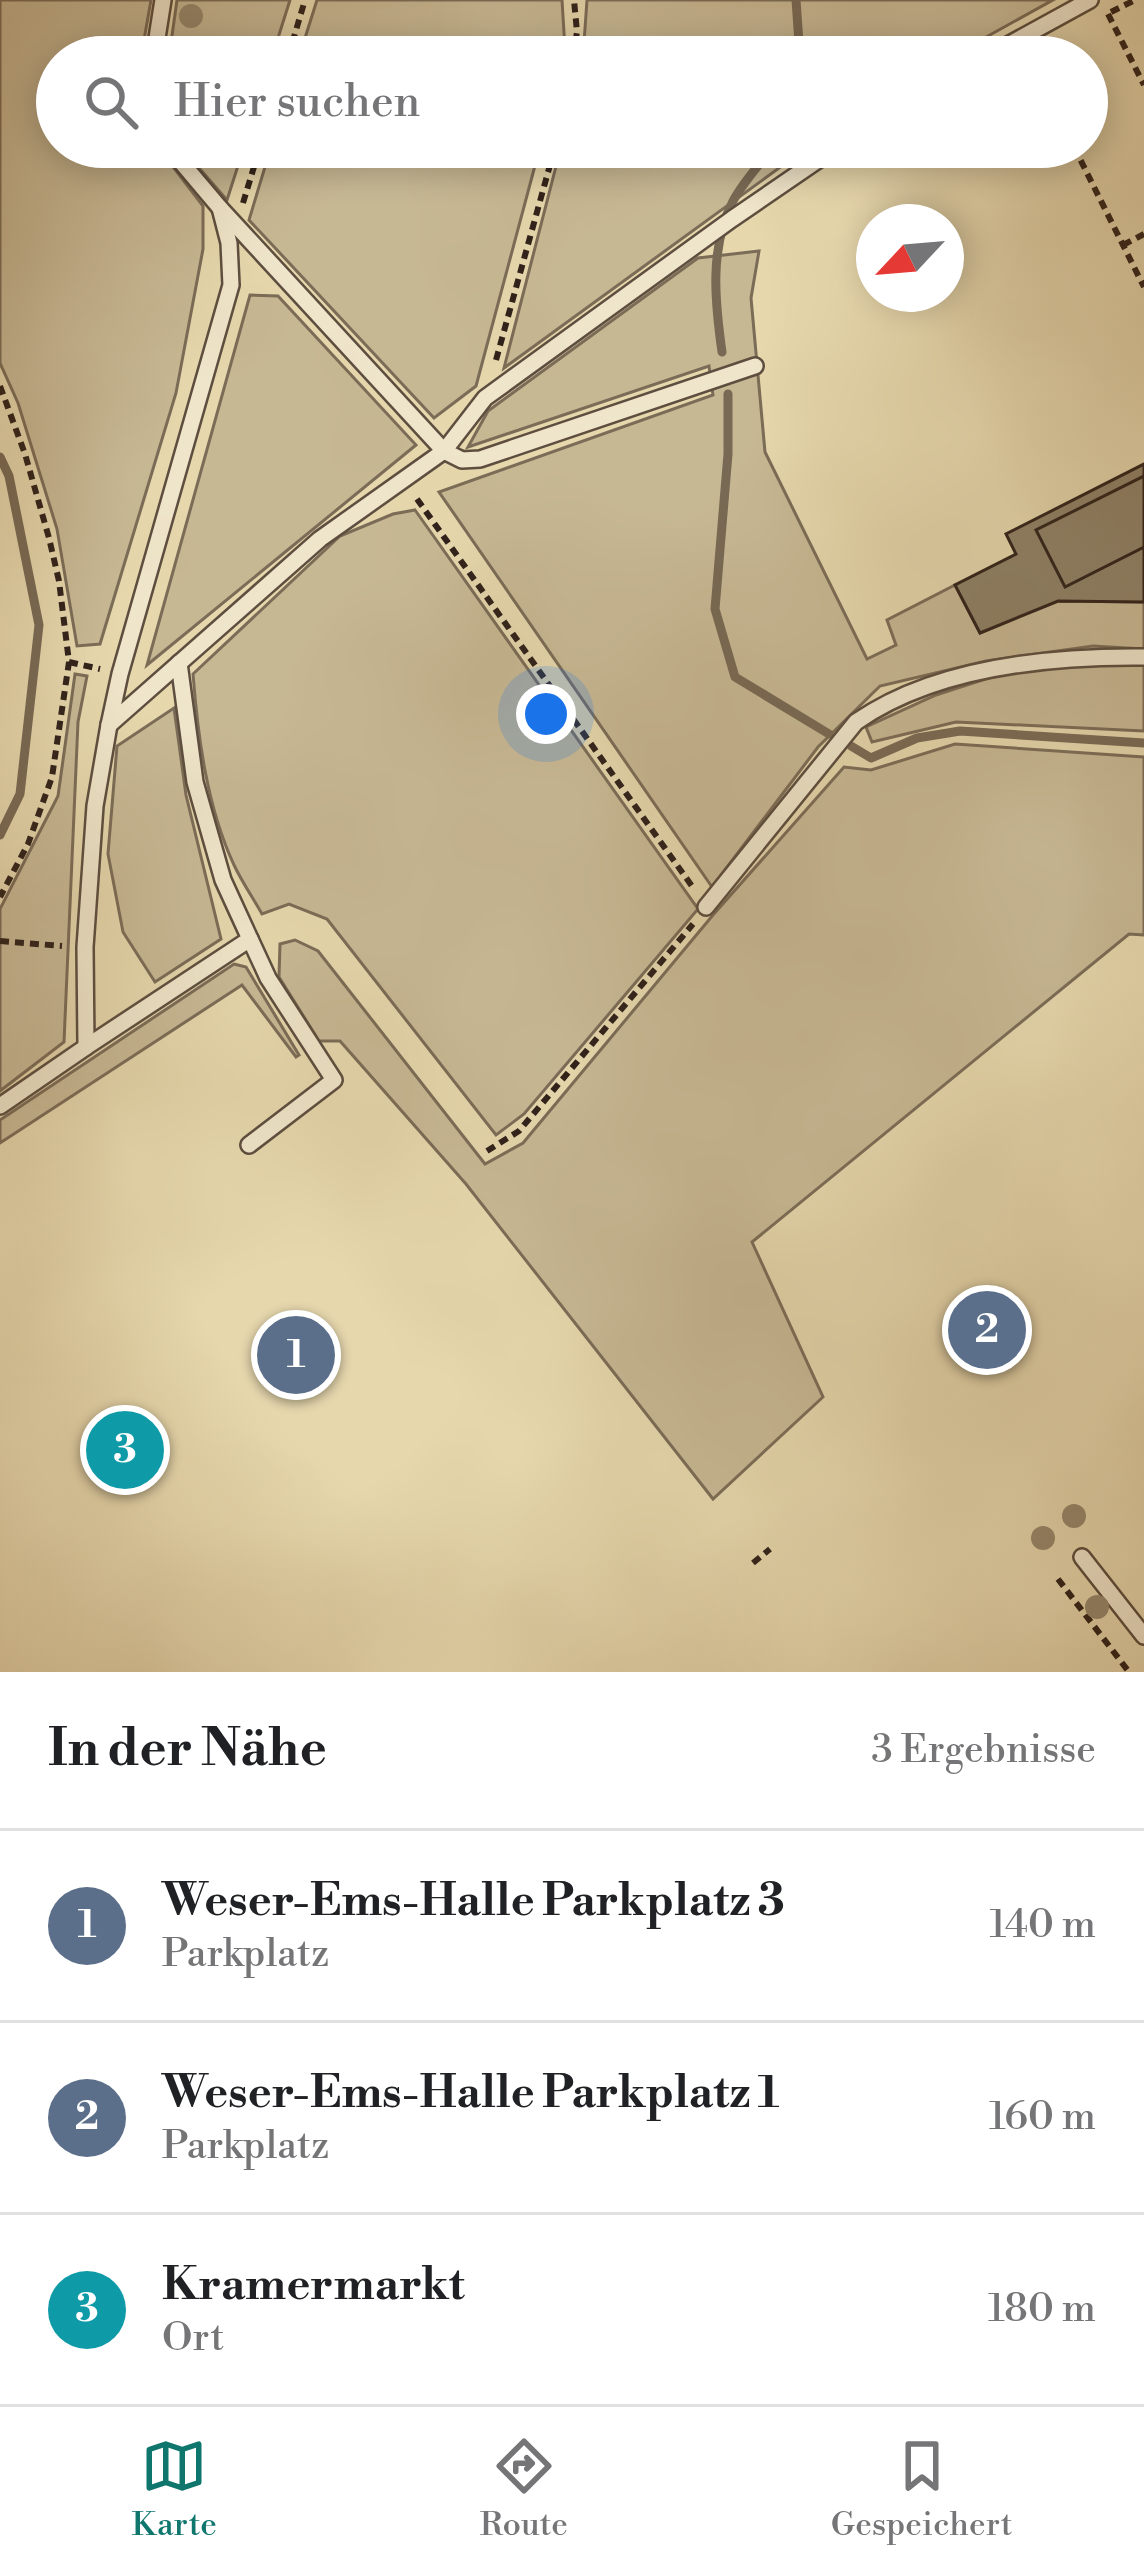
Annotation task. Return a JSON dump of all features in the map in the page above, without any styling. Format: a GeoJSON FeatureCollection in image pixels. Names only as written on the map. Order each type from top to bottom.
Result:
{"type":"FeatureCollection","features":[{"type":"Feature","properties":{"kind":"lane"},"geometry":{"type":"LineString","coordinates":[[157,36],[163,0]]}},
{"type":"Feature","properties":{"kind":"lane"},"geometry":{"type":"LineString","coordinates":[[1024,36],[1090,0]]}},
{"type":"Feature","properties":{"kind":"lane"},"geometry":{"type":"LineString","coordinates":[[186,168],[444,451],[462,460],[480,459],[754,366]]}},
{"type":"Feature","properties":{"kind":"lane"},"geometry":{"type":"LineString","coordinates":[[109,725],[320,539],[444,451],[485,398],[806,168]]}},
{"type":"Feature","properties":{"kind":"lane"},"geometry":{"type":"LineString","coordinates":[[86,1047],[85,947],[95,806],[126,651],[231,285],[229,244],[220,208]]}},
{"type":"Feature","properties":{"kind":"lane"},"geometry":{"type":"LineString","coordinates":[[706,907],[856,722],[880,705],[1022,664],[1076,656],[1144,656]]}},
{"type":"Feature","properties":{"kind":"lane"},"geometry":{"type":"LineString","coordinates":[[179,663],[195,782],[223,880],[268,979],[334,1080],[249,1145]]}},
{"type":"Feature","properties":{"kind":"lane"},"geometry":{"type":"LineString","coordinates":[[0,1106],[250,939]]}},
{"type":"Feature","properties":{"kind":"lane"},"geometry":{"type":"LineString","coordinates":[[1082,1557],[1144,1636]]}},
{"type":"Feature","properties":{"kind":"path"},"geometry":{"type":"LineString","coordinates":[[294,36],[305,0]]}},
{"type":"Feature","properties":{"kind":"path"},"geometry":{"type":"LineString","coordinates":[[574,0],[576,36]]}},
{"type":"Feature","properties":{"kind":"path"},"geometry":{"type":"LineString","coordinates":[[1108,14],[1144,86]]}},
{"type":"Feature","properties":{"kind":"path"},"geometry":{"type":"LineString","coordinates":[[236,224],[253,168]]}},
{"type":"Feature","properties":{"kind":"path"},"geometry":{"type":"LineString","coordinates":[[485,398],[549,168]]}},
{"type":"Feature","properties":{"kind":"path"},"geometry":{"type":"LineString","coordinates":[[1084,168],[1144,287]]}},
{"type":"Feature","properties":{"kind":"path"},"geometry":{"type":"LineString","coordinates":[[1123,245],[1144,234]]}},
{"type":"Feature","properties":{"kind":"path"},"geometry":{"type":"LineString","coordinates":[[0,386],[49,538],[69,662],[52,776],[28,844],[0,896]]}},
{"type":"Feature","properties":{"kind":"path"},"geometry":{"type":"LineString","coordinates":[[403,479],[706,907],[519,1131],[487,1151]]}},
{"type":"Feature","properties":{"kind":"path"},"geometry":{"type":"LineString","coordinates":[[0,941],[85,947]]}},
{"type":"Feature","properties":{"kind":"path"},"geometry":{"type":"LineString","coordinates":[[753,1563],[770,1549]]}},
{"type":"Feature","properties":{"kind":"path"},"geometry":{"type":"LineString","coordinates":[[1058,1579],[1129,1672]]}},
{"type":"Feature","properties":{"kind":"shaded area"},"geometry":{"type":"Polygon","coordinates":[[[0,0],[151,0],[145,36],[36,36],[36,168],[174,168],[203,206],[203,249],[176,393],[100,644],[77,646],[57,529],[18,403],[0,363],[0,0]]]}},
{"type":"Feature","properties":{"kind":"shaded area"},"geometry":{"type":"Polygon","coordinates":[[[177,0],[290,0],[279,36],[172,36],[177,0]]]}},
{"type":"Feature","properties":{"kind":"shaded area"},"geometry":{"type":"Polygon","coordinates":[[[317,0],[562,0],[564,36],[306,36],[317,0]]]}},
{"type":"Feature","properties":{"kind":"shaded area"},"geometry":{"type":"Polygon","coordinates":[[[587,0],[1053,0],[988,36],[584,36],[587,0]]]}},
{"type":"Feature","properties":{"kind":"shaded area"},"geometry":{"type":"Polygon","coordinates":[[[199,168],[237,168],[227,200],[199,168]]]}},
{"type":"Feature","properties":{"kind":"shaded area"},"geometry":{"type":"Polygon","coordinates":[[[265,168],[534,168],[476,386],[434,418],[249,220],[265,168]]]}},
{"type":"Feature","properties":{"kind":"shaded area"},"geometry":{"type":"Polygon","coordinates":[[[556,168],[779,168],[504,368],[556,168]]]}},
{"type":"Feature","properties":{"kind":"shaded area"},"geometry":{"type":"Polygon","coordinates":[[[759,251],[751,298],[765,452],[867,659],[896,645],[887,620],[955,585],[980,633],[1058,601],[1144,602],[1144,649],[1093,646],[986,661],[880,686],[818,747],[712,887],[439,492],[713,395],[709,366],[468,447],[488,411],[698,258],[759,251]]]}},
{"type":"Feature","properties":{"kind":"shaded area"},"geometry":{"type":"Polygon","coordinates":[[[250,295],[278,296],[416,445],[147,665],[250,295]]]}},
{"type":"Feature","properties":{"kind":"shaded area"},"geometry":{"type":"Polygon","coordinates":[[[415,510],[698,909],[524,1114],[496,1135],[327,919],[289,904],[262,914],[234,865],[217,820],[198,723],[193,674],[340,536],[415,510]]]}},
{"type":"Feature","properties":{"kind":"shaded area"},"geometry":{"type":"Polygon","coordinates":[[[1098,662],[1144,664],[1144,731],[956,722],[872,742],[866,727],[936,695],[1007,672],[1098,662]]]}},
{"type":"Feature","properties":{"kind":"shaded area"},"geometry":{"type":"Polygon","coordinates":[[[75,674],[87,676],[78,722],[64,1042],[0,1091],[0,909],[58,796],[75,674]]]}},
{"type":"Feature","properties":{"kind":"shaded area"},"geometry":{"type":"Polygon","coordinates":[[[174,708],[186,795],[221,939],[155,982],[123,932],[108,854],[117,746],[174,708]]]}},
{"type":"Feature","properties":{"kind":"shaded area"},"geometry":{"type":"Polygon","coordinates":[[[955,744],[1144,757],[1144,935],[1129,934],[752,1242],[823,1397],[713,1499],[466,1184],[340,1041],[319,1041],[279,977],[280,944],[295,940],[318,951],[485,1164],[523,1143],[844,767],[871,770],[955,744]]]}},
{"type":"Feature","properties":{"kind":"shaded area"},"geometry":{"type":"Polygon","coordinates":[[[234,964],[246,967],[299,1055],[242,985],[0,1143],[0,1120],[234,964]]]}},
{"type":"Feature","properties":{"kind":"building"},"geometry":{"type":"Polygon","coordinates":[[[1144,464],[1144,602],[1058,601],[980,633],[955,585],[1016,554],[1006,534],[1144,464]]]}},
{"type":"Feature","properties":{"kind":"building"},"geometry":{"type":"Polygon","coordinates":[[[1144,476],[1144,547],[1065,587],[1036,530],[1144,476]]]}},
{"type":"Feature","properties":{"kind":"waterway"},"geometry":{"type":"LineString","coordinates":[[796,0],[799,36]]}},
{"type":"Feature","properties":{"kind":"waterway"},"geometry":{"type":"LineString","coordinates":[[722,352],[716,295],[720,237],[737,194],[757,168]]}},
{"type":"Feature","properties":{"kind":"waterway"},"geometry":{"type":"LineString","coordinates":[[728,394],[728,454],[715,609],[735,677],[829,734]]}},
{"type":"Feature","properties":{"kind":"waterway"},"geometry":{"type":"LineString","coordinates":[[0,457],[9,476],[39,625],[20,794],[0,835]]}},
{"type":"Feature","properties":{"kind":"waterway"},"geometry":{"type":"LineString","coordinates":[[851,746],[871,758],[917,738],[960,731],[1144,743]]}},
{"type":"Feature","properties":{"kind":"place","name":"Weser-Ems-Halle Parkplatz 1"},"geometry":{"type":"Point","coordinates":[987,1330]}},
{"type":"Feature","properties":{"kind":"place","name":"Weser-Ems-Halle Parkplatz 3"},"geometry":{"type":"Point","coordinates":[296,1355]}},
{"type":"Feature","properties":{"kind":"place","name":"Kramermarkt"},"geometry":{"type":"Point","coordinates":[125,1450]}}]}
